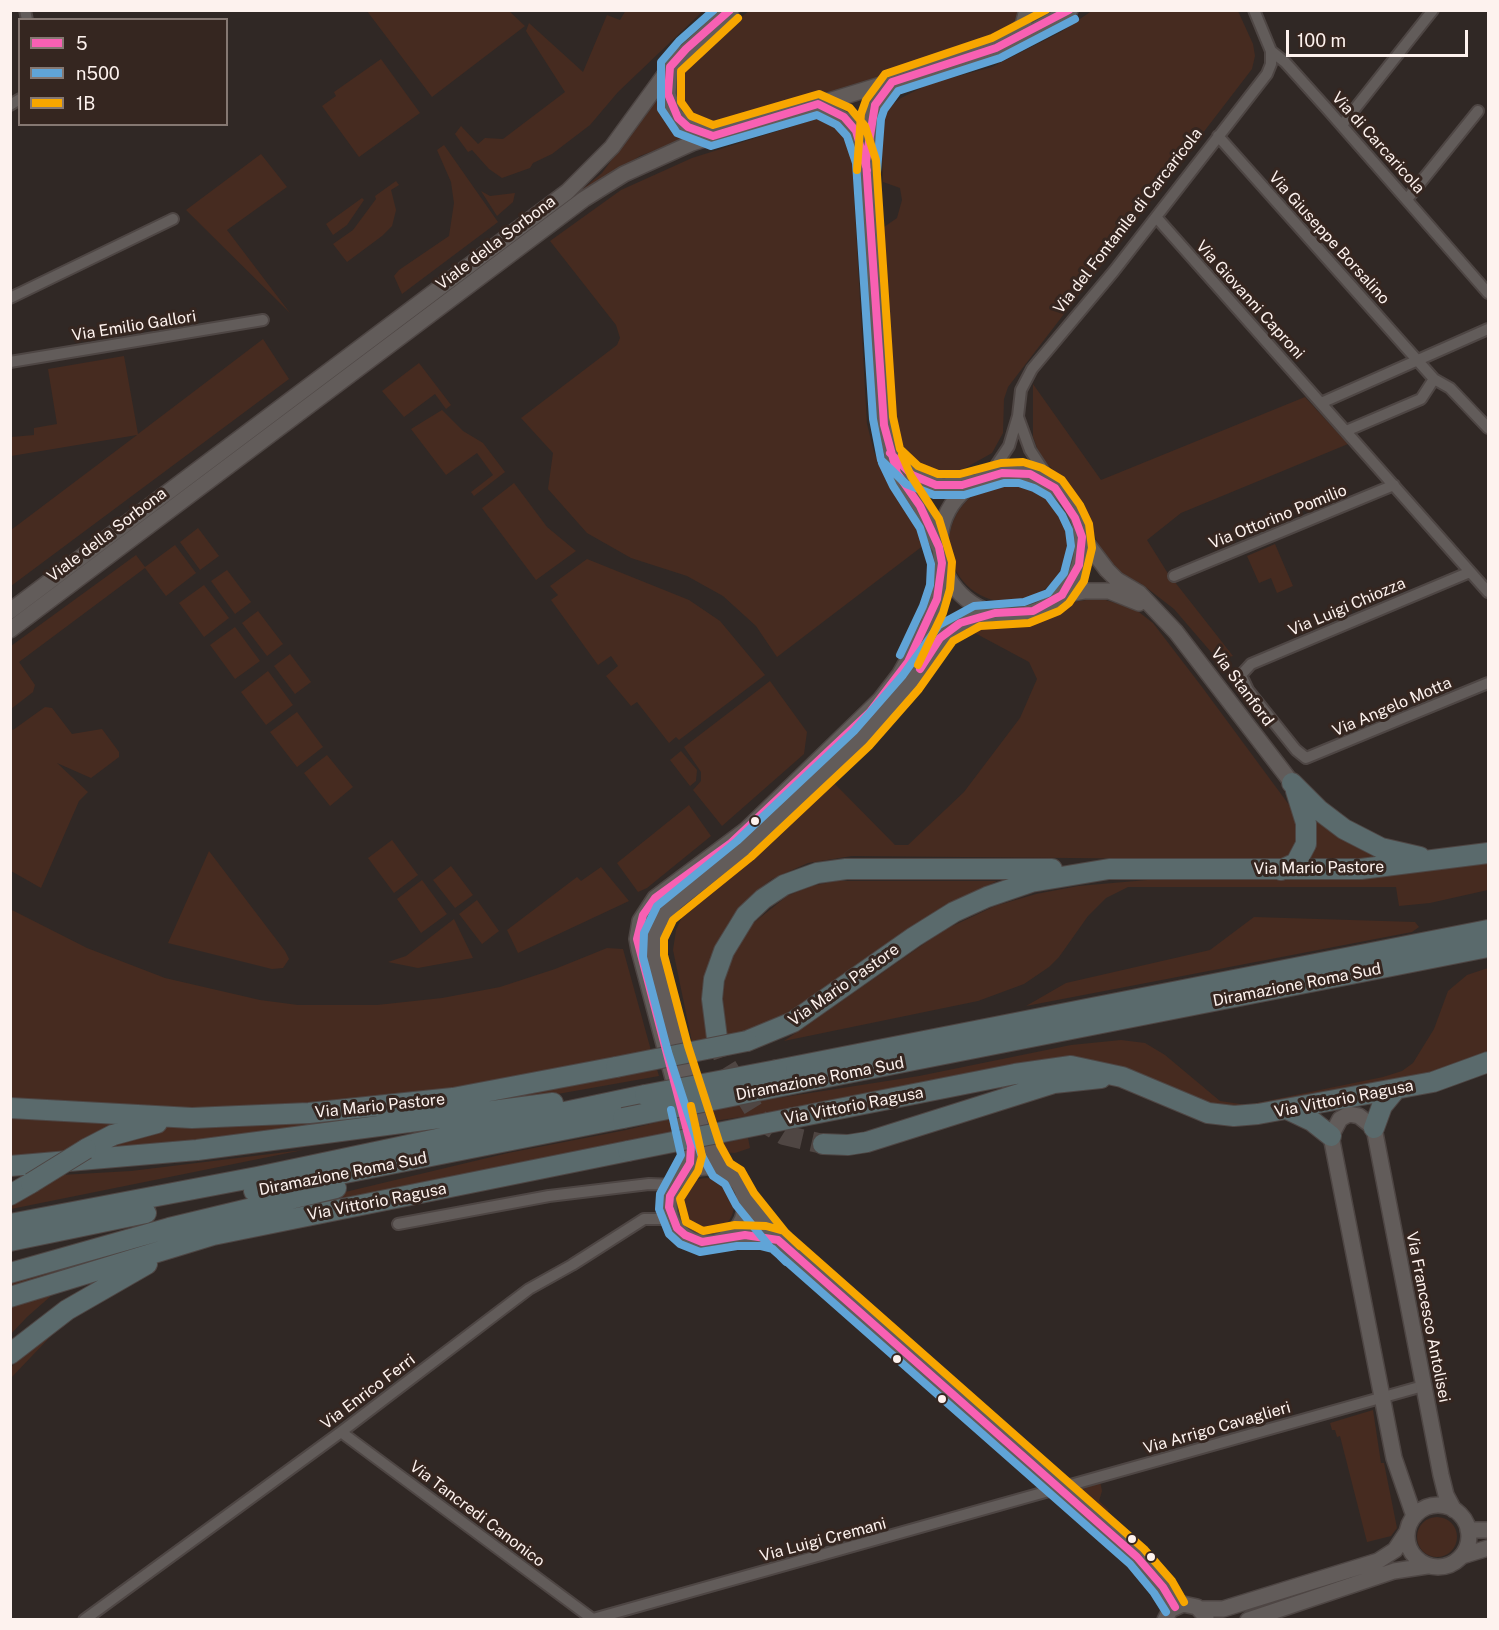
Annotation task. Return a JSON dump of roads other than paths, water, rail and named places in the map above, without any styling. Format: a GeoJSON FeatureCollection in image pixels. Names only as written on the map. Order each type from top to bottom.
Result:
{"type":"FeatureCollection","features":[{"type":"Feature","properties":{"kind":"highway"},"geometry":{"type":"LineString","coordinates":[[1292,783],[1331,820],[1369,843],[1420,857],[1456,858]]}},
{"type":"Feature","properties":{"kind":"highway"},"geometry":{"type":"LineString","coordinates":[[1266,870],[1288,868],[1298,861],[1305,848],[1305,819],[1292,783]]}},
{"type":"Feature","properties":{"kind":"highway","name":"Via Mario Pastore"},"geometry":{"type":"LineString","coordinates":[[192,1118],[309,1113],[389,1106],[519,1087],[747,1041],[793,1022],[914,937],[978,901],[1031,882],[1109,869],[1361,869],[1488,853]]}},
{"type":"Feature","properties":{"kind":"highway"},"geometry":{"type":"LineString","coordinates":[[717,1038],[712,1008],[713,989],[724,951],[736,928],[756,904],[792,882],[817,873],[846,869],[1109,869]]}},
{"type":"Feature","properties":{"kind":"highway","name":"Diramazione Roma Sud"},"geometry":{"type":"LineString","coordinates":[[10,1241],[623,1118],[782,1078],[1488,930]]}},
{"type":"Feature","properties":{"kind":"highway","name":"Diramazione Roma Sud"},"geometry":{"type":"LineString","coordinates":[[645,1095],[782,1078],[1488,947]]}},
{"type":"Feature","properties":{"kind":"highway","name":"Via Vittorio Ragusa"},"geometry":{"type":"LineString","coordinates":[[213,1235],[1051,1068],[1083,1067],[1122,1077],[1208,1113],[1234,1116],[1289,1110],[1444,1079],[1488,1062]]}},
{"type":"Feature","properties":{"kind":"highway"},"geometry":{"type":"LineString","coordinates":[[823,1144],[848,1145],[867,1142],[1054,1083],[1122,1077]]}},
{"type":"Feature","properties":{"kind":"highway"},"geometry":{"type":"LineString","coordinates":[[1374,1128],[1382,1106],[1396,1089]]}},
{"type":"Feature","properties":{"kind":"highway"},"geometry":{"type":"LineString","coordinates":[[10,1166],[185,1151],[581,1099],[645,1095]]}},
{"type":"Feature","properties":{"kind":"highway"},"geometry":{"type":"LineString","coordinates":[[10,1224],[257,1177],[645,1095]]}},
{"type":"Feature","properties":{"kind":"highway"},"geometry":{"type":"LineString","coordinates":[[10,1108],[192,1118]]}},
{"type":"Feature","properties":{"kind":"highway"},"geometry":{"type":"LineString","coordinates":[[1289,1110],[1312,1121],[1331,1136]]}},
{"type":"Feature","properties":{"kind":"highway"},"geometry":{"type":"LineString","coordinates":[[10,1195],[106,1138],[132,1129],[192,1118]]}},
{"type":"Feature","properties":{"kind":"highway"},"geometry":{"type":"LineString","coordinates":[[10,1273],[180,1225],[356,1184],[489,1145]]}},
{"type":"Feature","properties":{"kind":"highway"},"geometry":{"type":"LineString","coordinates":[[10,1297],[213,1235]]}},
{"type":"Feature","properties":{"kind":"highway"},"geometry":{"type":"LineString","coordinates":[[10,1354],[56,1318],[107,1285],[213,1235]]}},
{"type":"Feature","properties":{"kind":"street","name":"Viale della Sorbona"},"geometry":{"type":"LineString","coordinates":[[10,611],[567,192],[612,147],[670,67],[686,49],[731,10]]}},
{"type":"Feature","properties":{"kind":"street"},"geometry":{"type":"LineString","coordinates":[[996,48],[1018,30],[1027,10]]}},
{"type":"Feature","properties":{"kind":"street","name":"Viale della Sorbona"},"geometry":{"type":"LineString","coordinates":[[10,630],[584,200],[641,165],[713,136],[996,48],[1070,10]]}},
{"type":"Feature","properties":{"kind":"street","name":"Via di Carcaricola"},"geometry":{"type":"LineString","coordinates":[[1254,10],[1271,51],[1294,72],[1408,198],[1488,293]]}},
{"type":"Feature","properties":{"kind":"street"},"geometry":{"type":"LineString","coordinates":[[1342,125],[1433,10]]}},
{"type":"Feature","properties":{"kind":"street","name":"Via del Fontanile di Carcaricola"},"geometry":{"type":"LineString","coordinates":[[989,476],[1009,446],[1018,416],[1021,390],[1032,369],[1114,271],[1267,74],[1271,64],[1271,51]]}},
{"type":"Feature","properties":{"kind":"street"},"geometry":{"type":"LineString","coordinates":[[670,67],[668,94],[675,115],[688,128],[713,136]]}},
{"type":"Feature","properties":{"kind":"street"},"geometry":{"type":"LineString","coordinates":[[778,1240],[754,1234],[702,1242],[685,1235],[677,1228],[669,1207],[678,1181],[692,1159],[691,1146],[639,950],[637,932],[643,915],[655,898],[746,830],[875,706],[900,674],[928,624],[940,587],[942,563],[939,547],[920,506],[897,473],[890,453],[883,418],[866,161],[873,111],[892,82]]}},
{"type":"Feature","properties":{"kind":"street"},"geometry":{"type":"LineString","coordinates":[[818,104],[844,117],[853,126],[866,161]]}},
{"type":"Feature","properties":{"kind":"street"},"geometry":{"type":"LineString","coordinates":[[1408,198],[1478,111]]}},
{"type":"Feature","properties":{"kind":"street","name":"Via Giuseppe Borsalino"},"geometry":{"type":"LineString","coordinates":[[1218,136],[1434,379]]}},
{"type":"Feature","properties":{"kind":"street","name":"Via Giovanni Caproni"},"geometry":{"type":"LineString","coordinates":[[1156,217],[1346,430]]}},
{"type":"Feature","properties":{"kind":"street"},"geometry":{"type":"LineString","coordinates":[[10,298],[173,219]]}},
{"type":"Feature","properties":{"kind":"street","name":"Via Emilio Gallori"},"geometry":{"type":"LineString","coordinates":[[10,362],[263,320]]}},
{"type":"Feature","properties":{"kind":"street"},"geometry":{"type":"LineString","coordinates":[[1321,403],[1488,329]]}},
{"type":"Feature","properties":{"kind":"street"},"geometry":{"type":"LineString","coordinates":[[1488,428],[1450,388],[1434,379],[1421,399],[1346,430],[1488,592]]}},
{"type":"Feature","properties":{"kind":"street","name":"Via del Fontanile di Carcaricola"},"geometry":{"type":"LineString","coordinates":[[1018,416],[1030,450],[1054,488]]}},
{"type":"Feature","properties":{"kind":"street"},"geometry":{"type":"LineString","coordinates":[[722,1170],[704,1137],[655,962],[653,941],[660,920],[676,902],[761,835],[862,738],[901,695],[946,633],[967,620],[995,613],[1033,611],[1062,595],[1078,565],[1082,537],[1071,510],[1054,488],[1021,472],[944,486],[929,483],[912,475],[890,453]]}},
{"type":"Feature","properties":{"kind":"street"},"geometry":{"type":"LineString","coordinates":[[939,547],[942,524],[947,511],[952,502],[974,482]]}},
{"type":"Feature","properties":{"kind":"street","name":"Via Ottorino Pomilio"},"geometry":{"type":"LineString","coordinates":[[1173,576],[1394,485]]}},
{"type":"Feature","properties":{"kind":"street","name":"Via Stanford"},"geometry":{"type":"LineString","coordinates":[[1082,537],[1107,570],[1117,580],[1139,593],[1184,642],[1292,783]]}},
{"type":"Feature","properties":{"kind":"street"},"geometry":{"type":"LineString","coordinates":[[942,563],[965,596],[981,608],[995,613]]}},
{"type":"Feature","properties":{"kind":"street","name":"Via Luigi Chiozza"},"geometry":{"type":"LineString","coordinates":[[1306,758],[1296,750],[1248,690],[1241,675],[1251,664],[1470,572]]}},
{"type":"Feature","properties":{"kind":"street","name":"Via Stanford"},"geometry":{"type":"LineString","coordinates":[[1062,595],[1084,591],[1108,591],[1123,595],[1160,615]]}},
{"type":"Feature","properties":{"kind":"street","name":"Via Angelo Motta"},"geometry":{"type":"LineString","coordinates":[[1306,758],[1488,683]]}},
{"type":"Feature","properties":{"kind":"street"},"geometry":{"type":"LineString","coordinates":[[1165,1620],[1175,1606],[1187,1604],[1204,1614],[1378,1561],[1395,1550],[1414,1516],[1396,1465],[1331,1136],[1340,1119],[1349,1114],[1359,1116],[1374,1128]]}},
{"type":"Feature","properties":{"kind":"street","name":"Via Francesco Antolisei"},"geometry":{"type":"LineString","coordinates":[[1374,1128],[1444,1491],[1454,1510]]}},
{"type":"Feature","properties":{"kind":"street"},"geometry":{"type":"LineString","coordinates":[[398,1224],[542,1197],[678,1181],[701,1167],[722,1170],[733,1177],[745,1199],[778,1240],[1060,1488],[1144,1565],[1163,1587],[1175,1606]]}},
{"type":"Feature","properties":{"kind":"street"},"geometry":{"type":"LineString","coordinates":[[726,1238],[741,1221],[745,1199]]}},
{"type":"Feature","properties":{"kind":"street","name":"Via Enrico Ferri"},"geometry":{"type":"LineString","coordinates":[[84,1620],[341,1432],[521,1294],[644,1219],[657,1217],[669,1220],[677,1228]]}},
{"type":"Feature","properties":{"kind":"street","name":"Via Arrigo Cavaglieri"},"geometry":{"type":"LineString","coordinates":[[1060,1488],[1423,1386]]}},
{"type":"Feature","properties":{"kind":"street","name":"Via Tancredi Canonico"},"geometry":{"type":"LineString","coordinates":[[341,1432],[594,1619]]}},
{"type":"Feature","properties":{"kind":"street","name":"Via Luigi Cremani"},"geometry":{"type":"LineString","coordinates":[[594,1619],[1060,1488]]}},
{"type":"Feature","properties":{"kind":"street"},"geometry":{"type":"LineString","coordinates":[[1414,1516],[1433,1506],[1454,1510],[1462,1516],[1468,1530],[1469,1542],[1462,1556]]}},
{"type":"Feature","properties":{"kind":"street"},"geometry":{"type":"LineString","coordinates":[[1468,1530],[1488,1530]]}},
{"type":"Feature","properties":{"kind":"street"},"geometry":{"type":"LineString","coordinates":[[1407,1532],[1411,1553],[1427,1566]]}},
{"type":"Feature","properties":{"kind":"street"},"geometry":{"type":"LineString","coordinates":[[1248,1620],[1394,1571],[1427,1566],[1442,1568],[1462,1556],[1488,1548]]}},
{"type":"Feature","properties":{"kind":"tunnel"},"geometry":{"type":"LineString","coordinates":[[717,1038],[726,1065],[760,1120],[784,1135],[823,1144]]}}]}
